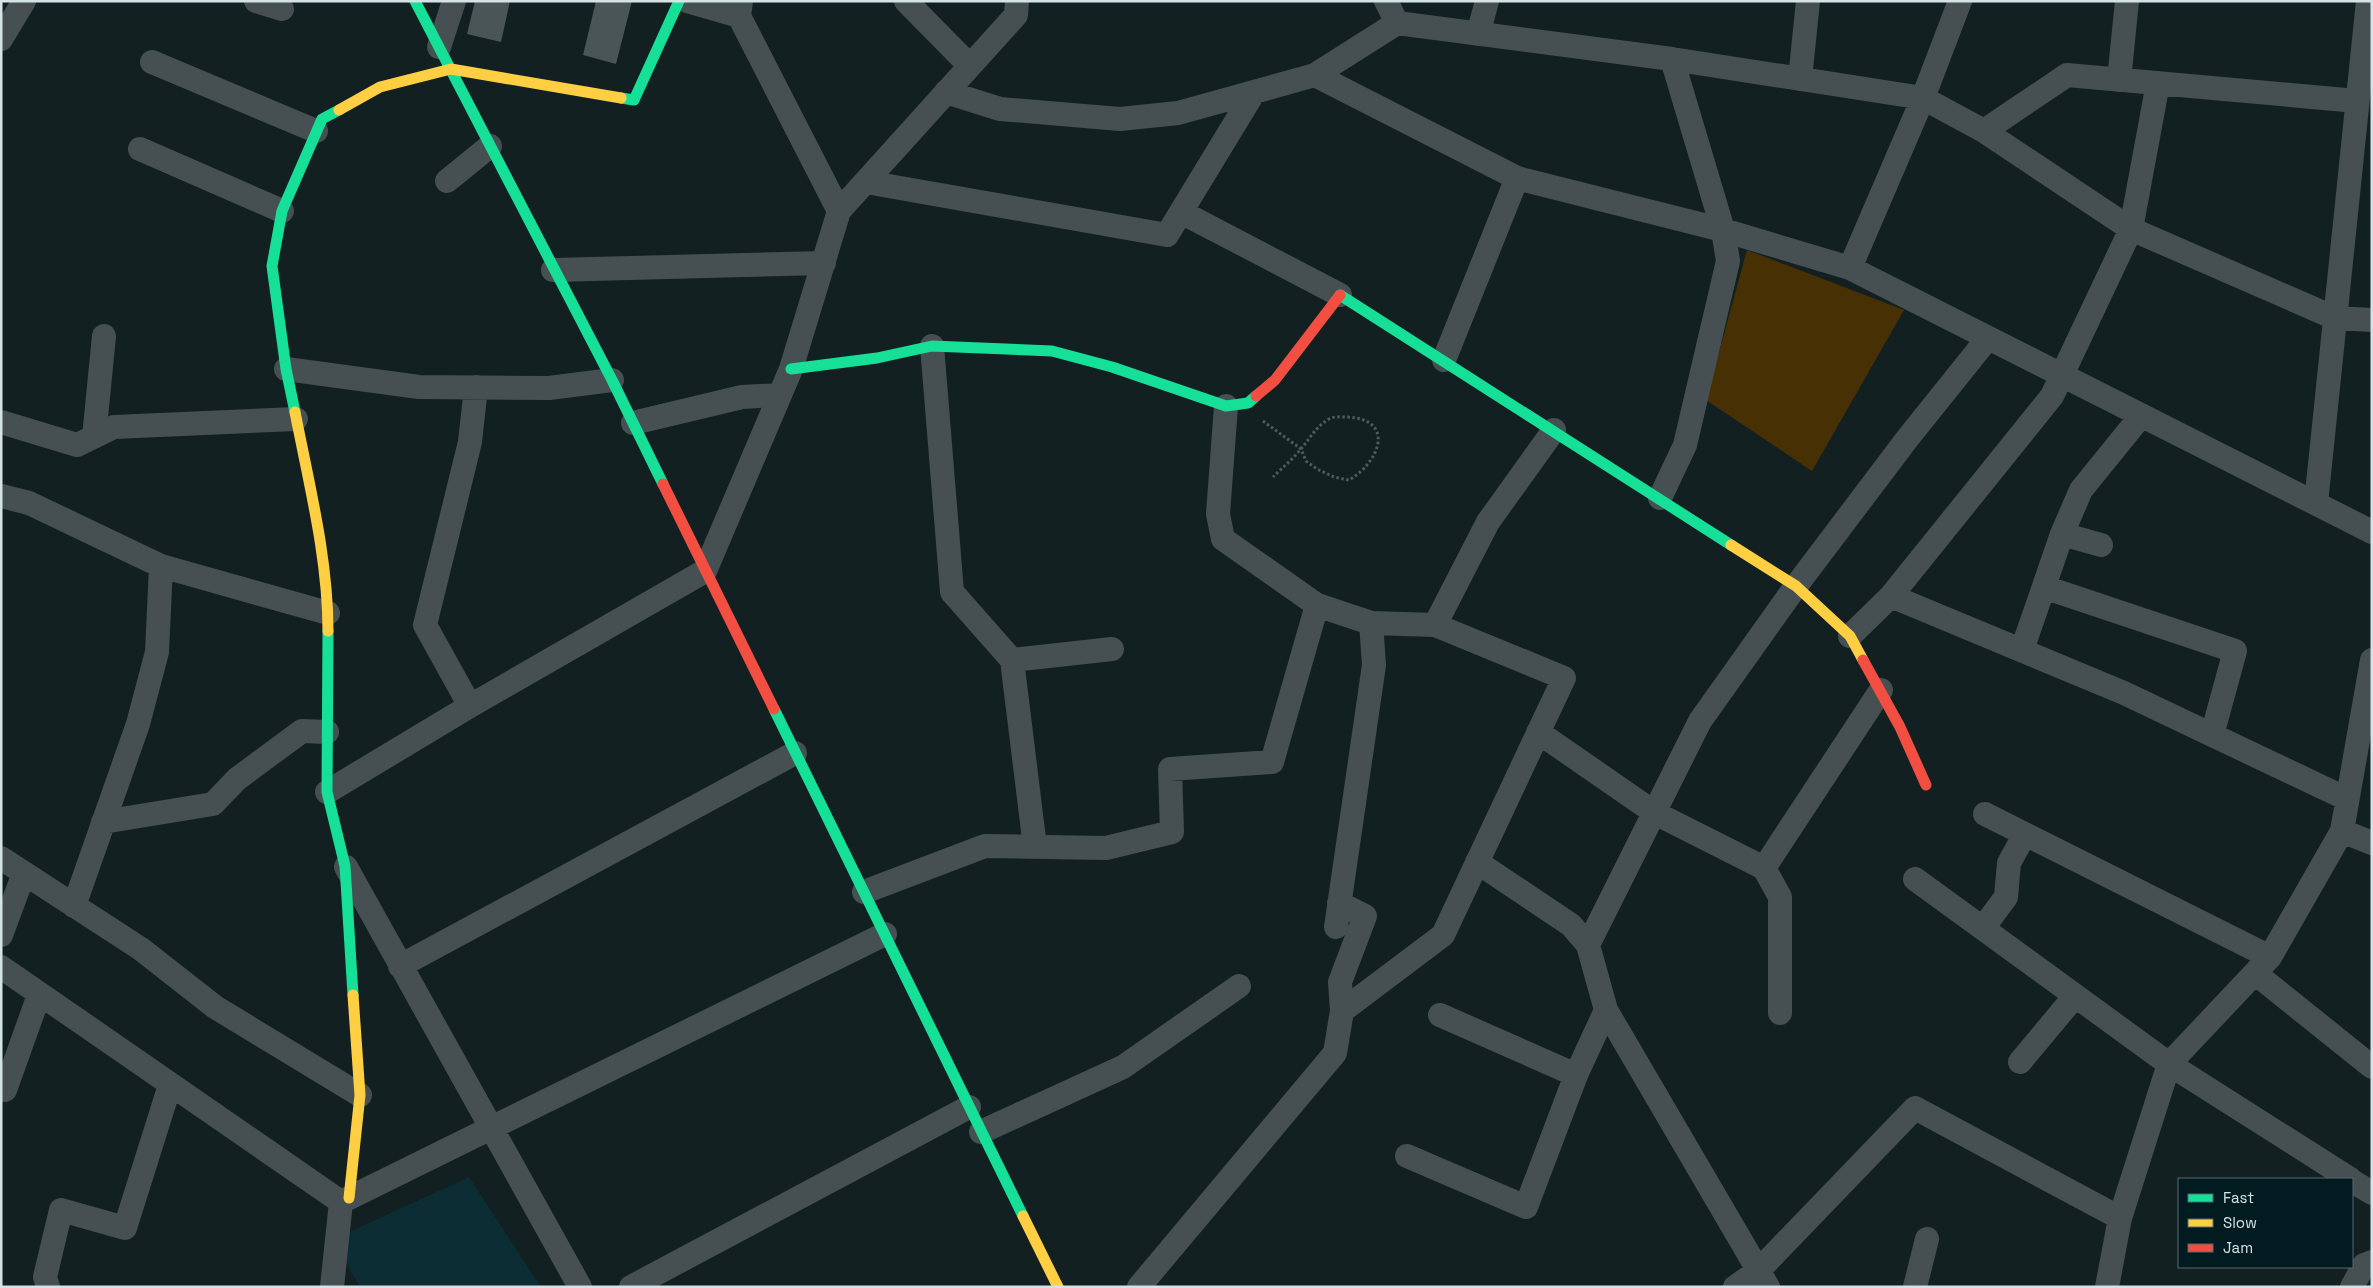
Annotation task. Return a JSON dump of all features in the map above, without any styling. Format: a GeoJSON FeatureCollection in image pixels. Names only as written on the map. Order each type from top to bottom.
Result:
{"type":"FeatureCollection","features":[{"type":"Feature","properties":{"kind":"street"},"geometry":{"type":"LineString","coordinates":[[1,39],[24,1]]}},
{"type":"Feature","properties":{"kind":"street"},"geometry":{"type":"LineString","coordinates":[[256,1],[282,9]]}},
{"type":"Feature","properties":{"kind":"street"},"geometry":{"type":"LineString","coordinates":[[415,1],[553,270],[612,380],[794,753],[885,934],[1053,1285]]}},
{"type":"Feature","properties":{"kind":"street"},"geometry":{"type":"LineString","coordinates":[[439,48],[454,1]]}},
{"type":"Feature","properties":{"kind":"street"},"geometry":{"type":"LineString","coordinates":[[332,1287],[360,1095],[345,866],[327,792],[328,614],[318,527],[286,369],[272,266],[282,212],[322,119],[380,88],[451,69],[634,100],[679,1]]}},
{"type":"Feature","properties":{"kind":"street"},"geometry":{"type":"LineString","coordinates":[[687,1],[740,8],[840,211]]}},
{"type":"Feature","properties":{"kind":"street"},"geometry":{"type":"LineString","coordinates":[[906,1],[970,66]]}},
{"type":"Feature","properties":{"kind":"street"},"geometry":{"type":"LineString","coordinates":[[327,792],[470,706],[705,571],[791,369],[840,211],[1016,15],[1017,1]]}},
{"type":"Feature","properties":{"kind":"street"},"geometry":{"type":"LineString","coordinates":[[1386,1],[1397,23]]}},
{"type":"Feature","properties":{"kind":"street"},"geometry":{"type":"LineString","coordinates":[[1478,34],[1487,1]]}},
{"type":"Feature","properties":{"kind":"street"},"geometry":{"type":"LineString","coordinates":[[1800,79],[1808,1]]}},
{"type":"Feature","properties":{"kind":"street"},"geometry":{"type":"LineString","coordinates":[[1850,268],[1923,98],[1960,1]]}},
{"type":"Feature","properties":{"kind":"street"},"geometry":{"type":"LineString","coordinates":[[2119,80],[2127,1]]}},
{"type":"Feature","properties":{"kind":"street"},"geometry":{"type":"LineString","coordinates":[[2316,504],[2358,101],[2368,37],[2368,1]]}},
{"type":"Feature","properties":{"kind":"street"},"geometry":{"type":"LineString","coordinates":[[946,92],[1000,109],[1120,119],[1178,113],[1314,75],[1397,23],[1672,59],[1923,98],[1984,130],[2131,229],[2335,318],[2372,320]]}},
{"type":"Feature","properties":{"kind":"street"},"geometry":{"type":"LineString","coordinates":[[1660,498],[1685,445],[1728,261],[1723,230],[1672,59]]}},
{"type":"Feature","properties":{"kind":"street"},"geometry":{"type":"LineString","coordinates":[[152,62],[316,131]]}},
{"type":"Feature","properties":{"kind":"street"},"geometry":{"type":"LineString","coordinates":[[1314,75],[1517,178],[1723,230],[1850,268],[2372,532]]}},
{"type":"Feature","properties":{"kind":"street"},"geometry":{"type":"LineString","coordinates":[[1984,130],[2067,75],[2358,101]]}},
{"type":"Feature","properties":{"kind":"street"},"geometry":{"type":"LineString","coordinates":[[1850,636],[1892,596],[2052,396],[2131,229],[2158,83]]}},
{"type":"Feature","properties":{"kind":"street"},"geometry":{"type":"LineString","coordinates":[[866,182],[1167,235],[1254,92]]}},
{"type":"Feature","properties":{"kind":"street"},"geometry":{"type":"LineString","coordinates":[[446,182],[490,146]]}},
{"type":"Feature","properties":{"kind":"street"},"geometry":{"type":"LineString","coordinates":[[140,149],[282,212]]}},
{"type":"Feature","properties":{"kind":"street"},"geometry":{"type":"LineString","coordinates":[[1444,360],[1517,178]]}},
{"type":"Feature","properties":{"kind":"street"},"geometry":{"type":"LineString","coordinates":[[1181,212],[1340,294],[1796,586],[1850,636],[1881,690],[1926,785]]}},
{"type":"Feature","properties":{"kind":"street"},"geometry":{"type":"LineString","coordinates":[[553,270],[824,264]]}},
{"type":"Feature","properties":{"kind":"street"},"geometry":{"type":"LineString","coordinates":[[1340,294],[1275,380],[1237,404],[1218,514],[1223,539],[1317,605],[1372,623],[1435,625],[1564,678],[1443,935],[1342,1011]]}},
{"type":"Feature","properties":{"kind":"street"},"geometry":{"type":"LineString","coordinates":[[94,436],[104,336]]}},
{"type":"Feature","properties":{"kind":"street"},"geometry":{"type":"LineString","coordinates":[[1588,945],[1700,721],[1796,586],[1988,338]]}},
{"type":"Feature","properties":{"kind":"street"},"geometry":{"type":"LineString","coordinates":[[791,369],[877,358],[932,346],[1052,351],[1237,404]]}},
{"type":"Feature","properties":{"kind":"street"},"geometry":{"type":"LineString","coordinates":[[932,346],[952,592],[1012,660],[1035,847]]}},
{"type":"Feature","properties":{"kind":"street"},"geometry":{"type":"LineString","coordinates":[[286,369],[419,387],[549,388],[612,380]]}},
{"type":"Feature","properties":{"kind":"street"},"geometry":{"type":"LineString","coordinates":[[470,706],[425,625],[470,442],[476,387]]}},
{"type":"Feature","properties":{"kind":"street"},"geometry":{"type":"LineString","coordinates":[[633,423],[742,396],[780,395]]}},
{"type":"Feature","properties":{"kind":"street"},"geometry":{"type":"LineString","coordinates":[[2022,650],[2062,534],[2081,490],[2141,416]]}},
{"type":"Feature","properties":{"kind":"street"},"geometry":{"type":"LineString","coordinates":[[1,422],[77,445],[114,427],[296,419]]}},
{"type":"Feature","properties":{"kind":"street"},"geometry":{"type":"LineString","coordinates":[[1435,625],[1488,522],[1554,430]]}},
{"type":"Feature","properties":{"kind":"street"},"geometry":{"type":"LineString","coordinates":[[1,496],[29,503],[161,566],[328,614]]}},
{"type":"Feature","properties":{"kind":"street"},"geometry":{"type":"LineString","coordinates":[[2062,534],[2101,545]]}},
{"type":"Feature","properties":{"kind":"street"},"geometry":{"type":"LineString","coordinates":[[74,906],[138,724],[156,652],[161,566]]}},
{"type":"Feature","properties":{"kind":"street"},"geometry":{"type":"LineString","coordinates":[[2044,587],[2235,651],[2212,735]]}},
{"type":"Feature","properties":{"kind":"street"},"geometry":{"type":"LineString","coordinates":[[1892,596],[2124,693],[2347,799]]}},
{"type":"Feature","properties":{"kind":"street"},"geometry":{"type":"LineString","coordinates":[[864,892],[985,846],[1106,848],[1172,832],[1170,769],[1272,762],[1317,605]]}},
{"type":"Feature","properties":{"kind":"street"},"geometry":{"type":"LineString","coordinates":[[1336,927],[1374,665],[1372,623]]}},
{"type":"Feature","properties":{"kind":"street"},"geometry":{"type":"LineString","coordinates":[[1012,660],[1112,649]]}},
{"type":"Feature","properties":{"kind":"street"},"geometry":{"type":"LineString","coordinates":[[2108,1287],[2120,1218],[2169,1064],[2263,966],[2342,831],[2372,660]]}},
{"type":"Feature","properties":{"kind":"street"},"geometry":{"type":"LineString","coordinates":[[1764,868],[1881,690]]}},
{"type":"Feature","properties":{"kind":"street"},"geometry":{"type":"LineString","coordinates":[[103,822],[213,804],[237,780],[302,731],[327,732]]}},
{"type":"Feature","properties":{"kind":"street"},"geometry":{"type":"LineString","coordinates":[[1538,732],[1655,813],[1764,868],[1780,897],[1780,1013]]}},
{"type":"Feature","properties":{"kind":"street"},"geometry":{"type":"LineString","coordinates":[[400,966],[794,753]]}},
{"type":"Feature","properties":{"kind":"street"},"geometry":{"type":"LineString","coordinates":[[1985,814],[2025,834],[2263,966],[2372,1067]]}},
{"type":"Feature","properties":{"kind":"street"},"geometry":{"type":"LineString","coordinates":[[2342,831],[2372,843]]}},
{"type":"Feature","properties":{"kind":"street"},"geometry":{"type":"LineString","coordinates":[[1983,928],[2006,897],[2009,863],[2025,834]]}},
{"type":"Feature","properties":{"kind":"street"},"geometry":{"type":"LineString","coordinates":[[1,858],[141,950],[215,1007],[360,1095]]}},
{"type":"Feature","properties":{"kind":"street"},"geometry":{"type":"LineString","coordinates":[[1477,862],[1571,925],[1588,945],[1606,1010],[1763,1279]]}},
{"type":"Feature","properties":{"kind":"street"},"geometry":{"type":"LineString","coordinates":[[345,866],[580,1287]]}},
{"type":"Feature","properties":{"kind":"street"},"geometry":{"type":"LineString","coordinates":[[1,936],[24,873]]}},
{"type":"Feature","properties":{"kind":"street"},"geometry":{"type":"LineString","coordinates":[[1915,879],[2169,1064],[2348,1178]]}},
{"type":"Feature","properties":{"kind":"street"},"geometry":{"type":"LineString","coordinates":[[1139,1287],[1335,1053],[1342,1011],[1340,982],[1365,916],[1340,903]]}},
{"type":"Feature","properties":{"kind":"street"},"geometry":{"type":"LineString","coordinates":[[345,1200],[885,934]]}},
{"type":"Feature","properties":{"kind":"street"},"geometry":{"type":"LineString","coordinates":[[1,968],[170,1085],[345,1200]]}},
{"type":"Feature","properties":{"kind":"street"},"geometry":{"type":"LineString","coordinates":[[981,1132],[1123,1067],[1239,986]]}},
{"type":"Feature","properties":{"kind":"street"},"geometry":{"type":"LineString","coordinates":[[5,1090],[39,995]]}},
{"type":"Feature","properties":{"kind":"street"},"geometry":{"type":"LineString","coordinates":[[2020,1062],[2075,996]]}},
{"type":"Feature","properties":{"kind":"street"},"geometry":{"type":"LineString","coordinates":[[1407,1156],[1526,1207],[1576,1075],[1606,1010]]}},
{"type":"Feature","properties":{"kind":"street"},"geometry":{"type":"LineString","coordinates":[[1440,1015],[1576,1075]]}},
{"type":"Feature","properties":{"kind":"street"},"geometry":{"type":"LineString","coordinates":[[48,1287],[45,1277],[61,1210],[125,1228],[170,1085]]}},
{"type":"Feature","properties":{"kind":"street"},"geometry":{"type":"LineString","coordinates":[[631,1287],[969,1107]]}},
{"type":"Feature","properties":{"kind":"street"},"geometry":{"type":"LineString","coordinates":[[1735,1287],[1763,1279],[1915,1108],[2120,1218]]}},
{"type":"Feature","properties":{"kind":"street"},"geometry":{"type":"LineString","coordinates":[[2353,1181],[2372,1194]]}},
{"type":"Feature","properties":{"kind":"street"},"geometry":{"type":"LineString","coordinates":[[1915,1287],[1927,1239]]}},
{"type":"Feature","properties":{"kind":"street"},"geometry":{"type":"LineString","coordinates":[[2352,1287],[2364,1264],[2372,1262]]}},
{"type":"Feature","properties":{"kind":"path"},"geometry":{"type":"LineString","coordinates":[[1237,404],[1264,421],[1301,449],[1306,461],[1317,469],[1334,477],[1349,480],[1364,472],[1375,456],[1379,444],[1375,429],[1367,421],[1356,417],[1342,416],[1331,418],[1319,426],[1301,449],[1273,477]]}},
{"type":"Feature","properties":{"kind":"shaded area"},"geometry":{"type":"Polygon","coordinates":[[[1747,250],[1904,310],[1812,471],[1706,400],[1747,250]]]}},
{"type":"Feature","properties":{"kind":"shaded area"},"geometry":{"type":"Polygon","coordinates":[[[469,1177],[541,1287],[360,1287],[343,1257],[345,1234],[469,1177]]]}},
{"type":"Feature","properties":{"kind":"building"},"geometry":{"type":"Polygon","coordinates":[[[475,1],[510,1],[501,42],[467,34],[475,1]]]}},
{"type":"Feature","properties":{"kind":"building"},"geometry":{"type":"Polygon","coordinates":[[[596,1],[632,1],[616,64],[583,55],[596,1]]]}},
{"type":"Feature","properties":{"kind":"traffic: fast"},"geometry":{"type":"LineString","coordinates":[[415,1],[612,380],[663,484]]}},
{"type":"Feature","properties":{"kind":"traffic: fast"},"geometry":{"type":"LineString","coordinates":[[621,98],[634,100],[679,1]]}},
{"type":"Feature","properties":{"kind":"traffic: fast"},"geometry":{"type":"LineString","coordinates":[[295,412],[286,369],[272,266],[282,211],[322,119],[339,110]]}},
{"type":"Feature","properties":{"kind":"traffic: fast"},"geometry":{"type":"LineString","coordinates":[[1340,295],[1731,545]]}},
{"type":"Feature","properties":{"kind":"traffic: fast"},"geometry":{"type":"LineString","coordinates":[[791,369],[877,358],[932,346],[1052,351],[1112,367],[1226,406],[1248,403],[1256,396]]}},
{"type":"Feature","properties":{"kind":"traffic: fast"},"geometry":{"type":"LineString","coordinates":[[328,631],[327,792],[345,866],[353,995]]}},
{"type":"Feature","properties":{"kind":"traffic: fast"},"geometry":{"type":"LineString","coordinates":[[774,709],[1023,1216]]}},
{"type":"Feature","properties":{"kind":"traffic: slow"},"geometry":{"type":"LineString","coordinates":[[339,110],[380,87],[451,69],[621,98]]}},
{"type":"Feature","properties":{"kind":"traffic: slow"},"geometry":{"type":"LineString","coordinates":[[295,412],[321,549],[325,576],[328,631]]}},
{"type":"Feature","properties":{"kind":"traffic: slow"},"geometry":{"type":"LineString","coordinates":[[1731,545],[1796,586],[1850,636],[1863,660]]}},
{"type":"Feature","properties":{"kind":"traffic: slow"},"geometry":{"type":"LineString","coordinates":[[349,1198],[360,1095],[353,995]]}},
{"type":"Feature","properties":{"kind":"traffic: slow"},"geometry":{"type":"LineString","coordinates":[[1023,1216],[1058,1287]]}},
{"type":"Feature","properties":{"kind":"traffic: jam"},"geometry":{"type":"LineString","coordinates":[[1256,396],[1275,380],[1340,295]]}},
{"type":"Feature","properties":{"kind":"traffic: jam"},"geometry":{"type":"LineString","coordinates":[[663,484],[774,709]]}},
{"type":"Feature","properties":{"kind":"traffic: jam"},"geometry":{"type":"LineString","coordinates":[[1863,660],[1900,727],[1926,785]]}}]}
